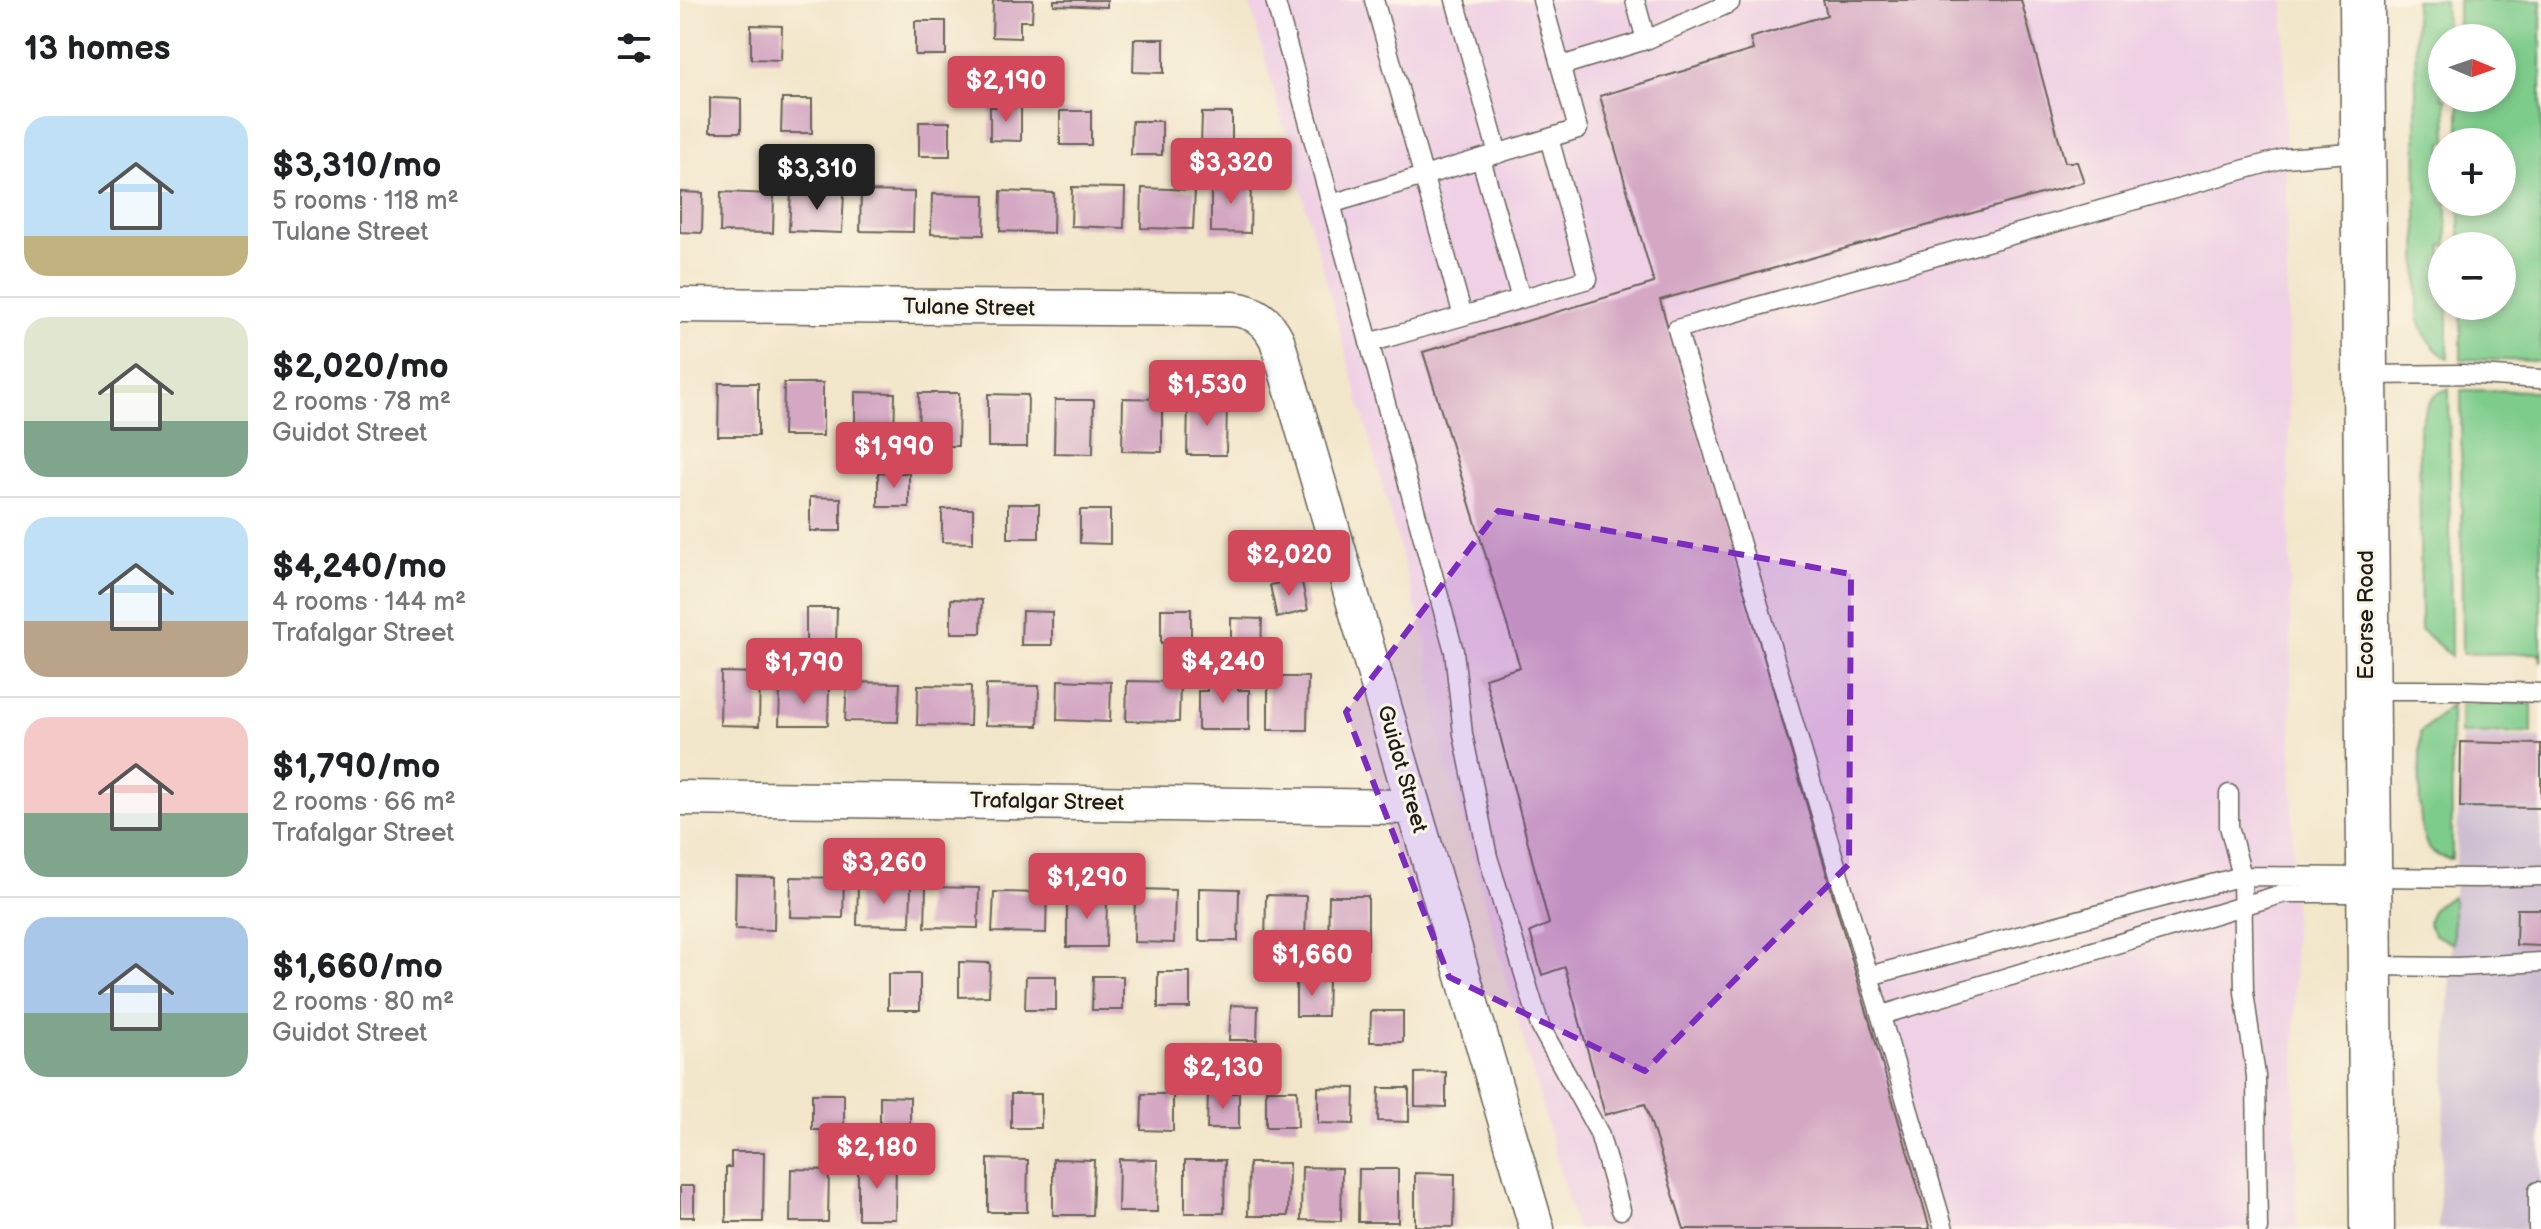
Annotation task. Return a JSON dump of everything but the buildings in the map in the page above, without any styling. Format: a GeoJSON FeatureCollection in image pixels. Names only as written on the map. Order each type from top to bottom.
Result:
{"type":"FeatureCollection","features":[{"type":"Feature","properties":{"kind":"main road","name":"Ecorse Road"},"geometry":{"type":"LineString","coordinates":[[2362,0],[2372,1229]]}},
{"type":"Feature","properties":{"kind":"street","name":"Tulane Street"},"geometry":{"type":"LineString","coordinates":[[680,305],[1234,309],[1256,315]]}},
{"type":"Feature","properties":{"kind":"street","name":"Guidot Street"},"geometry":{"type":"LineString","coordinates":[[1256,315],[1270,326],[1277,340],[1537,1229]]}},
{"type":"Feature","properties":{"kind":"street","name":"Trafalgar Street"},"geometry":{"type":"LineString","coordinates":[[680,798],[1413,807]]}},
{"type":"Feature","properties":{"kind":"lane"},"geometry":{"type":"LineString","coordinates":[[1275,0],[1454,651],[1463,734],[1488,857],[1540,1026],[1599,1133],[1621,1210]]}},
{"type":"Feature","properties":{"kind":"lane"},"geometry":{"type":"LineString","coordinates":[[1374,0],[1463,316]]}},
{"type":"Feature","properties":{"kind":"lane"},"geometry":{"type":"LineString","coordinates":[[1455,0],[1521,299]]}},
{"type":"Feature","properties":{"kind":"lane"},"geometry":{"type":"LineString","coordinates":[[1331,204],[1578,129],[1542,0]]}},
{"type":"Feature","properties":{"kind":"lane"},"geometry":{"type":"LineString","coordinates":[[1635,0],[1646,40]]}},
{"type":"Feature","properties":{"kind":"lane"},"geometry":{"type":"LineString","coordinates":[[1561,66],[1646,40],[1730,3],[1729,0]]}},
{"type":"Feature","properties":{"kind":"lane"},"geometry":{"type":"LineString","coordinates":[[1369,343],[1588,279],[1549,138]]}},
{"type":"Feature","properties":{"kind":"lane"},"geometry":{"type":"LineString","coordinates":[[1944,1229],[1677,329],[2285,158],[2363,152]]}},
{"type":"Feature","properties":{"kind":"lane"},"geometry":{"type":"LineString","coordinates":[[2364,375],[2462,374],[2541,379]]}},
{"type":"Feature","properties":{"kind":"lane"},"geometry":{"type":"LineString","coordinates":[[2367,690],[2541,693]]}},
{"type":"Feature","properties":{"kind":"lane"},"geometry":{"type":"LineString","coordinates":[[2229,794],[2229,826],[2242,876],[2244,992],[2256,1076],[2258,1229]]}},
{"type":"Feature","properties":{"kind":"lane"},"geometry":{"type":"LineString","coordinates":[[1869,976],[2242,876],[2368,884]]}},
{"type":"Feature","properties":{"kind":"lane"},"geometry":{"type":"LineString","coordinates":[[1882,1015],[2285,893],[2368,884],[2541,876]]}},
{"type":"Feature","properties":{"kind":"lane"},"geometry":{"type":"LineString","coordinates":[[2368,966],[2458,967],[2541,962]]}},
{"type":"Feature","properties":{"kind":"lane"},"geometry":{"type":"LineString","coordinates":[[2538,1191],[2538,1229]]}},
{"type":"Feature","properties":{"kind":"highlighted area"},"geometry":{"type":"Polygon","coordinates":[[[1498,511],[1851,574],[1849,864],[1645,1071],[1449,977],[1346,712],[1498,511]]]}},
{"type":"Feature","properties":{"kind":"shaded area"},"geometry":{"type":"Polygon","coordinates":[[[1249,0],[2284,0],[2297,1229],[1576,1229],[1439,737],[1426,645],[1249,0]]]}},
{"type":"Feature","properties":{"kind":"shaded area"},"geometry":{"type":"Polygon","coordinates":[[[2462,736],[2541,738],[2541,1229],[2438,1229],[2462,736]]]}},
{"type":"Feature","properties":{"kind":"green space"},"geometry":{"type":"Polygon","coordinates":[[[2415,0],[2445,0],[2446,24],[2428,24],[2428,112],[2446,112],[2447,128],[2428,128],[2428,216],[2447,216],[2447,232],[2428,232],[2428,320],[2448,320],[2448,358],[2429,341],[2418,318],[2415,0]]]}},
{"type":"Feature","properties":{"kind":"green space"},"geometry":{"type":"Polygon","coordinates":[[[2458,0],[2541,0],[2541,361],[2461,359],[2461,320],[2516,320],[2516,232],[2460,232],[2460,216],[2516,216],[2516,128],[2459,128],[2459,112],[2516,112],[2516,24],[2458,24],[2458,0]]]}},
{"type":"Feature","properties":{"kind":"green space"},"geometry":{"type":"Polygon","coordinates":[[[2449,389],[2451,656],[2421,630],[2419,428],[2432,398],[2449,389]]]}},
{"type":"Feature","properties":{"kind":"green space"},"geometry":{"type":"Polygon","coordinates":[[[2461,390],[2541,391],[2541,662],[2540,653],[2462,654],[2461,390]]]}},
{"type":"Feature","properties":{"kind":"green space"},"geometry":{"type":"Polygon","coordinates":[[[2460,704],[2532,704],[2532,733],[2460,734],[2460,704]]]}},
{"type":"Feature","properties":{"kind":"green space"},"geometry":{"type":"Polygon","coordinates":[[[2451,705],[2452,859],[2437,855],[2426,843],[2421,821],[2420,790],[2420,733],[2451,705]]]}},
{"type":"Feature","properties":{"kind":"green space"},"geometry":{"type":"Polygon","coordinates":[[[2453,897],[2453,944],[2435,935],[2428,923],[2436,906],[2453,897]]]}}]}
